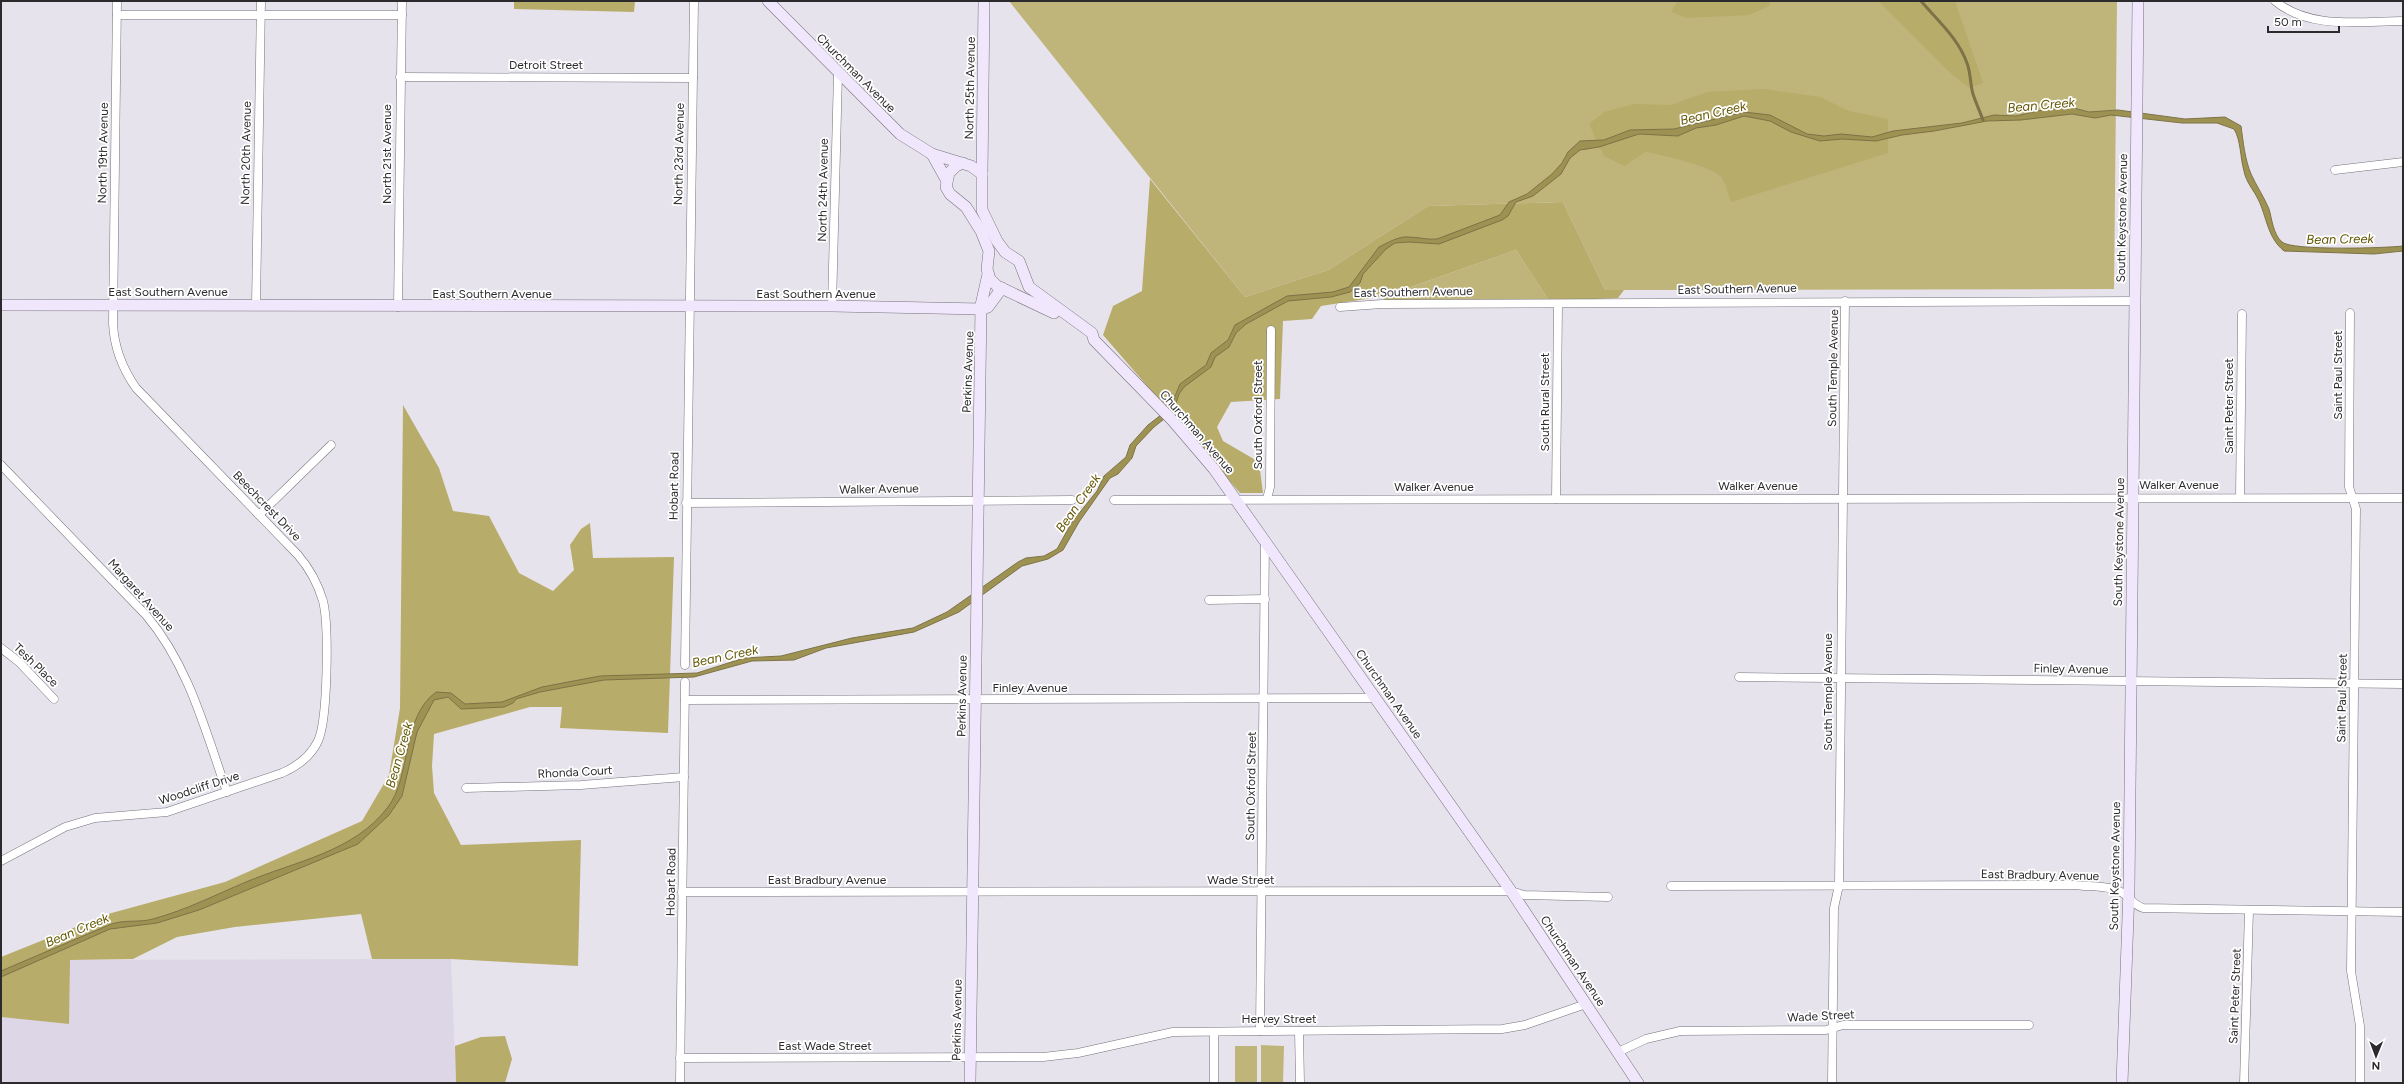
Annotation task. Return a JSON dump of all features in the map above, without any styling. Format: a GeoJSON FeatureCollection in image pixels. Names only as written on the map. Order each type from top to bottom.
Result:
{"type":"FeatureCollection","features":[{"type":"Feature","properties":{"kind":"main road","name":"Churchman Avenue"},"geometry":{"type":"LineString","coordinates":[[768,1],[900,134],[932,154],[963,163],[982,174],[982,210],[990,228],[1005,252],[1019,261],[1029,287],[1080,323],[1092,334],[1094,340]]}},
{"type":"Feature","properties":{"kind":"main road","name":"North 25th Avenue"},"geometry":{"type":"LineString","coordinates":[[982,174],[984,1]]}},
{"type":"Feature","properties":{"kind":"main road","name":"South Keystone Avenue"},"geometry":{"type":"LineString","coordinates":[[2122,1083],[2128,899],[2138,1]]}},
{"type":"Feature","properties":{"kind":"main road","name":"Churchman Avenue"},"geometry":{"type":"LineString","coordinates":[[932,154],[947,181],[950,194],[966,207],[981,231],[989,251],[988,274],[994,283],[1051,311],[1094,340],[1173,420],[1214,469],[1511,891],[1638,1083]]}},
{"type":"Feature","properties":{"kind":"main road"},"geometry":{"type":"LineString","coordinates":[[947,181],[952,169],[963,163]]}},
{"type":"Feature","properties":{"kind":"main road"},"geometry":{"type":"LineString","coordinates":[[989,260],[996,254],[1005,252]]}},
{"type":"Feature","properties":{"kind":"main road"},"geometry":{"type":"LineString","coordinates":[[982,309],[988,307],[1004,289],[1018,284],[1022,272]]}},
{"type":"Feature","properties":{"kind":"main road","name":"Perkins Avenue"},"geometry":{"type":"LineString","coordinates":[[970,1083],[971,892],[977,500],[982,309],[988,274]]}},
{"type":"Feature","properties":{"kind":"main road","name":"East Southern Avenue"},"geometry":{"type":"LineString","coordinates":[[1,305],[256,305],[398,307],[832,306],[982,309]]}},
{"type":"Feature","properties":{"kind":"street","name":"North 19th Avenue"},"geometry":{"type":"LineString","coordinates":[[113,305],[117,1]]}},
{"type":"Feature","properties":{"kind":"street","name":"North 20th Avenue"},"geometry":{"type":"LineString","coordinates":[[256,305],[261,1]]}},
{"type":"Feature","properties":{"kind":"street","name":"North 21st Avenue"},"geometry":{"type":"LineString","coordinates":[[398,307],[402,1]]}},
{"type":"Feature","properties":{"kind":"street","name":"North 23rd Avenue"},"geometry":{"type":"LineString","coordinates":[[689,307],[694,1]]}},
{"type":"Feature","properties":{"kind":"street"},"geometry":{"type":"LineString","coordinates":[[2275,1],[2292,13],[2319,21],[2403,21]]}},
{"type":"Feature","properties":{"kind":"street"},"geometry":{"type":"LineString","coordinates":[[117,15],[402,15]]}},
{"type":"Feature","properties":{"kind":"street","name":"North 24th Avenue"},"geometry":{"type":"LineString","coordinates":[[832,306],[838,73]]}},
{"type":"Feature","properties":{"kind":"street","name":"Detroit Street"},"geometry":{"type":"LineString","coordinates":[[400,77],[693,78]]}},
{"type":"Feature","properties":{"kind":"street"},"geometry":{"type":"LineString","coordinates":[[2335,170],[2403,162]]}},
{"type":"Feature","properties":{"kind":"street","name":"East Southern Avenue"},"geometry":{"type":"LineString","coordinates":[[1340,307],[1382,304],[1558,305],[1846,301],[2134,301]]}},
{"type":"Feature","properties":{"kind":"street","name":"South Temple Avenue"},"geometry":{"type":"LineString","coordinates":[[1832,1083],[1834,908],[1839,885],[1842,510],[1844,498],[1846,301]]}},
{"type":"Feature","properties":{"kind":"street","name":"Beechcrest Drive"},"geometry":{"type":"LineString","coordinates":[[113,305],[113,332],[116,350],[131,381],[304,563],[318,586],[323,603],[326,630],[324,718],[321,735],[310,753]]}},
{"type":"Feature","properties":{"kind":"street","name":"South Rural Street"},"geometry":{"type":"LineString","coordinates":[[1556,499],[1558,305]]}},
{"type":"Feature","properties":{"kind":"street","name":"Hobart Road"},"geometry":{"type":"LineString","coordinates":[[685,665],[689,307]]}},
{"type":"Feature","properties":{"kind":"street","name":"Saint Paul Street"},"geometry":{"type":"LineString","coordinates":[[2350,313],[2349,487],[2356,508],[2351,971],[2360,1026],[2360,1083]]}},
{"type":"Feature","properties":{"kind":"street","name":"Saint Peter Street"},"geometry":{"type":"LineString","coordinates":[[2240,498],[2242,314]]}},
{"type":"Feature","properties":{"kind":"street","name":"South Oxford Street"},"geometry":{"type":"LineString","coordinates":[[1267,499],[1270,487],[1271,330]]}},
{"type":"Feature","properties":{"kind":"street"},"geometry":{"type":"LineString","coordinates":[[259,515],[331,445]]}},
{"type":"Feature","properties":{"kind":"street","name":"Margaret Avenue"},"geometry":{"type":"LineString","coordinates":[[1,465],[146,615],[168,642],[188,681],[227,792]]}},
{"type":"Feature","properties":{"kind":"street","name":"Walker Avenue"},"geometry":{"type":"LineString","coordinates":[[1114,500],[2133,497],[2403,498]]}},
{"type":"Feature","properties":{"kind":"street","name":"Walker Avenue"},"geometry":{"type":"LineString","coordinates":[[686,503],[1072,500]]}},
{"type":"Feature","properties":{"kind":"street","name":"South Oxford Street"},"geometry":{"type":"LineString","coordinates":[[1260,1031],[1266,541]]}},
{"type":"Feature","properties":{"kind":"street"},"geometry":{"type":"LineString","coordinates":[[1209,600],[1265,599]]}},
{"type":"Feature","properties":{"kind":"street","name":"Tesh Place"},"geometry":{"type":"LineString","coordinates":[[1,648],[19,662],[54,699]]}},
{"type":"Feature","properties":{"kind":"street","name":"Finley Avenue"},"geometry":{"type":"LineString","coordinates":[[1739,677],[2403,684]]}},
{"type":"Feature","properties":{"kind":"street","name":"Hobart Road"},"geometry":{"type":"LineString","coordinates":[[680,1083],[685,682]]}},
{"type":"Feature","properties":{"kind":"street","name":"Finley Avenue"},"geometry":{"type":"LineString","coordinates":[[685,700],[1376,698]]}},
{"type":"Feature","properties":{"kind":"street","name":"Woodcliff Drive"},"geometry":{"type":"LineString","coordinates":[[1,861],[52,832],[86,820],[112,816],[158,814],[292,769],[310,753]]}},
{"type":"Feature","properties":{"kind":"street","name":"Rhonda Court"},"geometry":{"type":"LineString","coordinates":[[466,788],[581,785],[684,777]]}},
{"type":"Feature","properties":{"kind":"street","name":"East Bradbury Avenue"},"geometry":{"type":"LineString","coordinates":[[1671,886],[2074,885],[2112,889],[2120,892],[2136,906],[2143,908],[2403,912]]}},
{"type":"Feature","properties":{"kind":"street"},"geometry":{"type":"LineString","coordinates":[[1511,891],[1524,895],[1608,897]]}},
{"type":"Feature","properties":{"kind":"street","name":"Wade Street"},"geometry":{"type":"LineString","coordinates":[[971,892],[1511,891]]}},
{"type":"Feature","properties":{"kind":"street","name":"East Bradbury Avenue"},"geometry":{"type":"LineString","coordinates":[[682,892],[971,892]]}},
{"type":"Feature","properties":{"kind":"street","name":"Saint Peter Street"},"geometry":{"type":"LineString","coordinates":[[2244,1083],[2249,910]]}},
{"type":"Feature","properties":{"kind":"street","name":"Hervey Street"},"geometry":{"type":"LineString","coordinates":[[970,1058],[1057,1057],[1163,1034],[1260,1031],[1502,1029],[1525,1025],[1586,1004]]}},
{"type":"Feature","properties":{"kind":"street","name":"Wade Street"},"geometry":{"type":"LineString","coordinates":[[1618,1052],[1646,1038],[1680,1031],[1826,1030],[1832,1027],[2029,1025]]}},
{"type":"Feature","properties":{"kind":"street"},"geometry":{"type":"LineString","coordinates":[[1299,1031],[1300,1083]]}},
{"type":"Feature","properties":{"kind":"street"},"geometry":{"type":"LineString","coordinates":[[1214,1032],[1214,1083]]}},
{"type":"Feature","properties":{"kind":"street","name":"East Wade Street"},"geometry":{"type":"LineString","coordinates":[[680,1058],[970,1058]]}},
{"type":"Feature","properties":{"kind":"shaded area"},"geometry":{"type":"Polygon","coordinates":[[[514,1],[635,1],[634,12],[514,9],[514,1]]]}},
{"type":"Feature","properties":{"kind":"shaded area"},"geometry":{"type":"Polygon","coordinates":[[[1009,1],[2117,1],[2114,289],[1605,290],[1563,202],[1428,206],[1328,270],[1245,297],[1009,1]]]}},
{"type":"Feature","properties":{"kind":"shaded area"},"geometry":{"type":"Polygon","coordinates":[[[1678,1],[1770,1],[1769,6],[1749,15],[1687,18],[1671,12],[1678,1]]]}},
{"type":"Feature","properties":{"kind":"shaded area"},"geometry":{"type":"Polygon","coordinates":[[[1878,1],[1955,1],[1983,83],[1969,88],[1946,69],[1878,1]]]}},
{"type":"Feature","properties":{"kind":"shaded area"},"geometry":{"type":"Polygon","coordinates":[[[1764,89],[1820,97],[1849,111],[1888,119],[1888,153],[1731,202],[1722,178],[1709,169],[1698,165],[1675,158],[1646,152],[1624,166],[1604,156],[1589,124],[1604,112],[1634,104],[1671,105],[1707,92],[1764,89]]]}},
{"type":"Feature","properties":{"kind":"shaded area","name":"Bean Creek"},"geometry":{"type":"Polygon","coordinates":[[[2070,107],[2089,112],[2118,110],[2185,119],[2225,117],[2241,126],[2244,150],[2249,169],[2265,200],[2273,226],[2282,242],[2289,245],[2320,248],[2403,246],[2403,251],[2374,254],[2284,251],[2274,240],[2258,199],[2246,179],[2238,138],[2234,129],[2217,123],[2182,123],[2111,115],[2095,118],[2072,114],[2021,120],[1987,121],[1934,131],[1902,135],[1876,141],[1842,139],[1820,141],[1791,132],[1770,121],[1744,116],[1716,125],[1696,128],[1678,136],[1639,134],[1599,147],[1580,150],[1570,158],[1561,174],[1533,196],[1516,202],[1508,216],[1502,220],[1439,244],[1409,242],[1395,243],[1386,249],[1363,274],[1360,283],[1350,292],[1331,297],[1288,301],[1246,324],[1236,333],[1229,347],[1215,357],[1211,367],[1184,387],[1179,394],[1173,412],[1154,427],[1136,446],[1132,458],[1118,474],[1110,478],[1079,522],[1063,550],[1048,559],[1022,566],[959,612],[914,632],[826,648],[794,660],[752,661],[694,677],[604,680],[540,692],[516,699],[513,703],[504,707],[461,709],[448,697],[434,700],[417,732],[402,796],[389,815],[358,844],[199,910],[157,923],[110,929],[1,977],[1,971],[114,923],[148,920],[177,911],[246,882],[323,854],[358,835],[374,822],[388,807],[396,794],[417,716],[425,703],[436,692],[451,693],[465,704],[502,702],[542,687],[600,676],[697,673],[744,658],[781,656],[852,638],[913,628],[947,612],[1018,562],[1026,558],[1044,556],[1057,549],[1072,522],[1097,491],[1104,476],[1126,457],[1130,445],[1148,425],[1170,408],[1180,384],[1206,365],[1211,353],[1228,340],[1235,325],[1287,296],[1333,292],[1349,287],[1379,247],[1393,240],[1404,237],[1437,239],[1500,215],[1509,202],[1527,194],[1552,174],[1562,163],[1568,152],[1580,141],[1604,140],[1630,130],[1674,129],[1744,112],[1770,115],[1807,134],[1824,136],[1841,134],[1872,137],[1893,131],[1962,123],[1994,115],[2016,116],[2047,109],[2070,107]]]}},
{"type":"Feature","properties":{"kind":"shaded area"},"geometry":{"type":"Polygon","coordinates":[[[1150,179],[1245,297],[1328,270],[1428,206],[1563,202],[1605,290],[1624,290],[1618,298],[1549,301],[1516,250],[1385,296],[1321,306],[1312,319],[1283,321],[1280,399],[1231,402],[1217,427],[1223,441],[1259,462],[1263,493],[1240,493],[1103,335],[1113,306],[1142,291],[1150,179]]]}},
{"type":"Feature","properties":{"kind":"shaded area"},"geometry":{"type":"Polygon","coordinates":[[[1516,250],[1549,301],[1384,300],[1385,296],[1516,250]]]}},
{"type":"Feature","properties":{"kind":"shaded area"},"geometry":{"type":"Polygon","coordinates":[[[403,405],[439,468],[453,511],[489,516],[519,573],[553,591],[574,570],[570,545],[581,529],[590,523],[593,558],[674,557],[668,733],[560,728],[562,707],[530,707],[434,734],[432,766],[434,793],[461,845],[581,840],[578,966],[451,959],[372,959],[361,914],[235,927],[177,937],[133,959],[70,960],[69,1024],[1,1017],[1,957],[108,914],[225,882],[362,821],[389,775],[400,708],[403,405]]]}},
{"type":"Feature","properties":{"kind":"shaded area"},"geometry":{"type":"Polygon","coordinates":[[[451,959],[456,1083],[1,1083],[1,1017],[69,1024],[69,960],[451,959]]]}},
{"type":"Feature","properties":{"kind":"shaded area"},"geometry":{"type":"Polygon","coordinates":[[[505,1036],[512,1059],[505,1083],[456,1083],[455,1046],[481,1037],[505,1036]]]}},
{"type":"Feature","properties":{"kind":"shaded area"},"geometry":{"type":"Polygon","coordinates":[[[1261,1045],[1284,1046],[1283,1083],[1261,1083],[1261,1045]]]}},
{"type":"Feature","properties":{"kind":"shaded area"},"geometry":{"type":"Polygon","coordinates":[[[1235,1046],[1257,1046],[1257,1083],[1235,1083],[1235,1046]]]}},
{"type":"Feature","properties":{"kind":"waterway"},"geometry":{"type":"LineString","coordinates":[[1921,1],[1947,30],[1963,54],[1968,67],[1973,94],[1983,120]]}}]}
